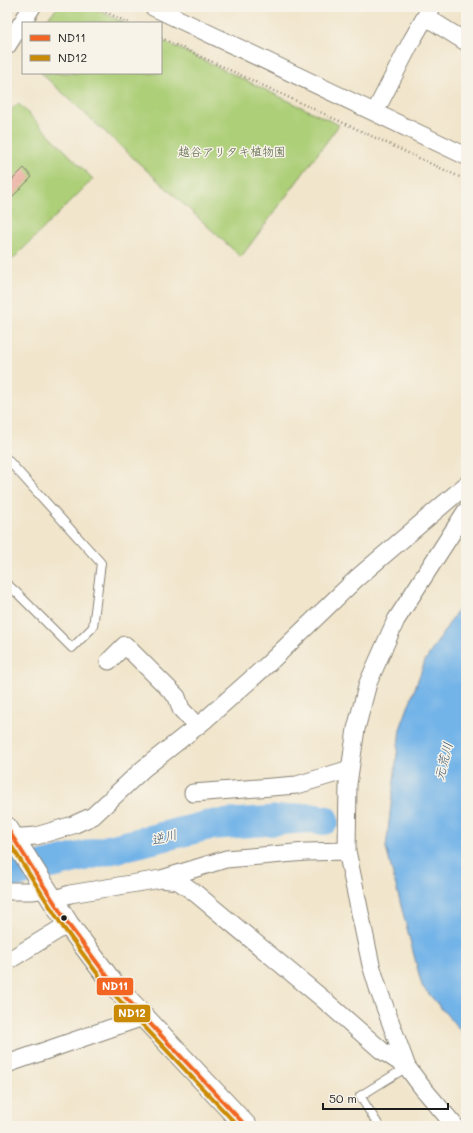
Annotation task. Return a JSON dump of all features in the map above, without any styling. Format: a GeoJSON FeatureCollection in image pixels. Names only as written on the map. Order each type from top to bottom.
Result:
{"type":"FeatureCollection","features":[{"type":"Feature","properties":{"kind":"street"},"geometry":{"type":"LineString","coordinates":[[22,22],[32,7]]}},
{"type":"Feature","properties":{"kind":"street"},"geometry":{"type":"LineString","coordinates":[[153,7],[466,156]]}},
{"type":"Feature","properties":{"kind":"street"},"geometry":{"type":"LineString","coordinates":[[375,112],[428,12],[466,42]]}},
{"type":"Feature","properties":{"kind":"street"},"geometry":{"type":"LineString","coordinates":[[7,46],[22,23]]}},
{"type":"Feature","properties":{"kind":"street"},"geometry":{"type":"LineString","coordinates":[[246,1126],[113,984],[68,924],[12,838],[36,836],[54,832],[93,816],[143,769],[197,726],[267,665],[357,578],[466,485]]}},
{"type":"Feature","properties":{"kind":"street"},"geometry":{"type":"LineString","coordinates":[[455,1126],[422,1088],[407,1067],[379,991],[371,964],[347,852],[348,784],[356,729],[368,683],[400,614],[466,511]]}},
{"type":"Feature","properties":{"kind":"street"},"geometry":{"type":"LineString","coordinates":[[109,660],[125,644],[177,697],[181,709],[197,726]]}},
{"type":"Feature","properties":{"kind":"street"},"geometry":{"type":"LineString","coordinates":[[193,793],[297,785],[350,769]]}},
{"type":"Feature","properties":{"kind":"street"},"geometry":{"type":"LineString","coordinates":[[7,892],[47,891],[70,894],[161,879],[226,859],[306,852],[347,852]]}},
{"type":"Feature","properties":{"kind":"street"},"geometry":{"type":"LineString","coordinates":[[161,879],[178,881],[194,892],[317,994],[381,1050],[407,1067]]}},
{"type":"Feature","properties":{"kind":"street"},"geometry":{"type":"LineString","coordinates":[[11,960],[68,924]]}},
{"type":"Feature","properties":{"kind":"street"},"geometry":{"type":"LineString","coordinates":[[7,1064],[144,1017]]}},
{"type":"Feature","properties":{"kind":"lane"},"geometry":{"type":"LineString","coordinates":[[7,459],[101,563],[92,627],[72,648],[17,592],[7,584]]}},
{"type":"Feature","properties":{"kind":"lane"},"geometry":{"type":"LineString","coordinates":[[379,1126],[360,1096],[407,1067]]}},
{"type":"Feature","properties":{"kind":"path"},"geometry":{"type":"LineString","coordinates":[[95,7],[127,22]]}},
{"type":"Feature","properties":{"kind":"path"},"geometry":{"type":"LineString","coordinates":[[162,38],[466,180]]}},
{"type":"Feature","properties":{"kind":"green space"},"geometry":{"type":"Polygon","coordinates":[[[58,7],[91,7],[123,22],[44,22],[58,7]]]}},
{"type":"Feature","properties":{"kind":"green space","name":"越谷アリタキ植物園"},"geometry":{"type":"Polygon","coordinates":[[[162,40],[339,125],[241,257],[42,74],[162,74],[162,40]]]}},
{"type":"Feature","properties":{"kind":"green space"},"geometry":{"type":"Polygon","coordinates":[[[18,103],[93,179],[7,265],[7,114],[18,103]]]}},
{"type":"Feature","properties":{"kind":"water","name":"元荒川"},"geometry":{"type":"Polygon","coordinates":[[[466,597],[466,1037],[422,986],[386,848],[400,729],[425,661],[466,597]]]}},
{"type":"Feature","properties":{"kind":"building"},"geometry":{"type":"Polygon","coordinates":[[[24,168],[32,177],[7,202],[7,185],[24,168]]]}},
{"type":"Feature","properties":{"kind":"waterway","name":"逆川"},"geometry":{"type":"LineString","coordinates":[[7,874],[210,825],[310,818],[324,820]]}},
{"type":"Feature","properties":{"kind":"transit line","name":"ND11"},"geometry":{"type":"LineString","coordinates":[[7,828],[68,924],[113,984],[246,1126]]}},
{"type":"Feature","properties":{"kind":"transit line","name":"ND12"},"geometry":{"type":"LineString","coordinates":[[7,839],[63,927],[108,988],[238,1126]]}}]}
